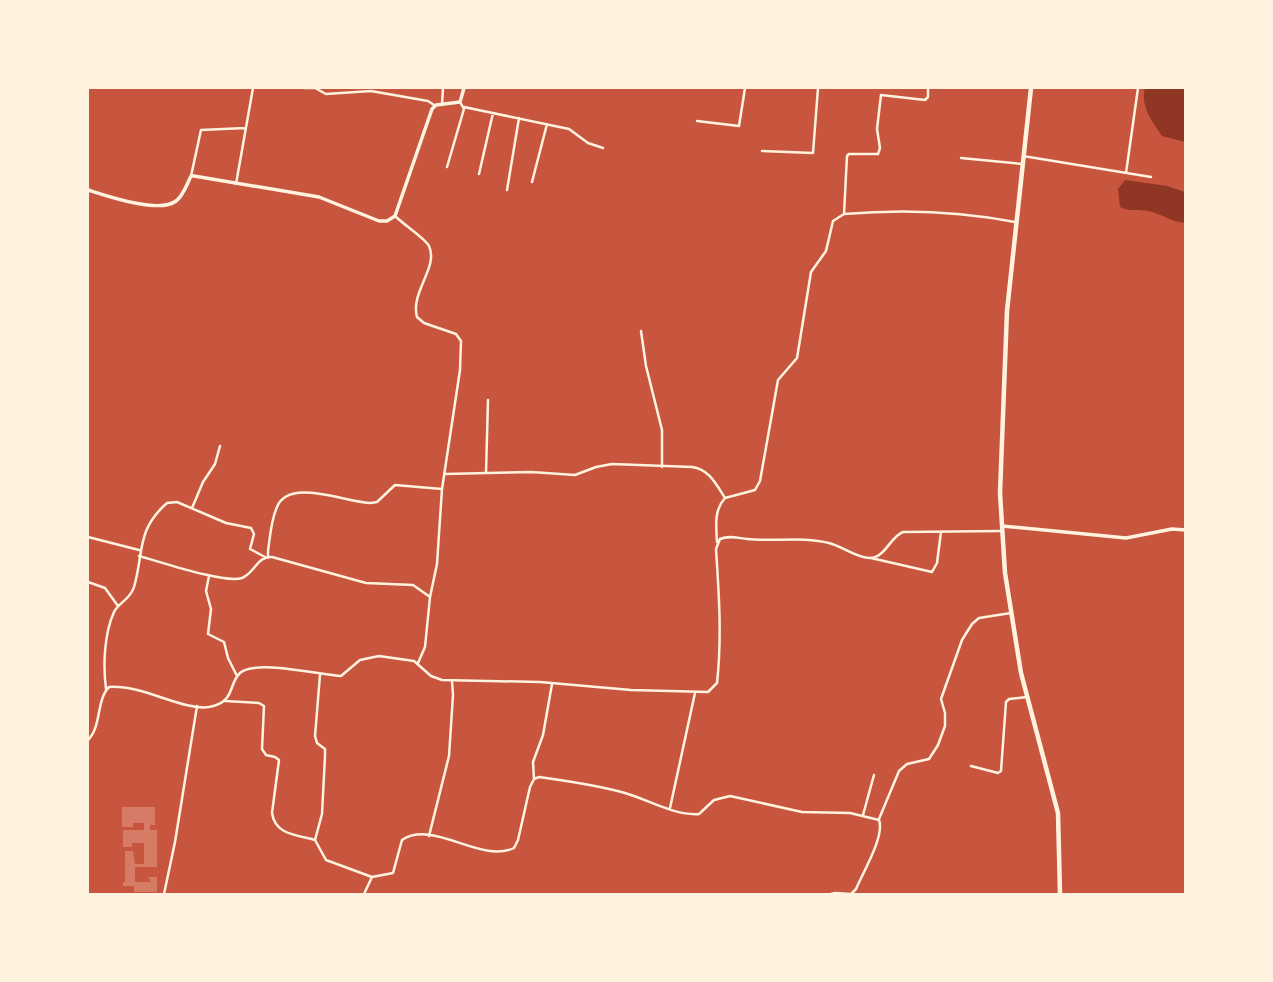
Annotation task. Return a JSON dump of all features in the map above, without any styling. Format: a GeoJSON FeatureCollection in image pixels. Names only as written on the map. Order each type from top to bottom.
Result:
{"type":"FeatureCollection","features":[{"type":"Feature","properties":{"kind":"main road"},"geometry":{"type":"LineString","coordinates":[[1031,88],[1007,311],[1001,429],[1002,529],[1011,613],[1027,698],[1056,804],[1060,836],[1060,894]]}},
{"type":"Feature","properties":{"kind":"street"},"geometry":{"type":"LineString","coordinates":[[236,184],[253,88]]}},
{"type":"Feature","properties":{"kind":"street"},"geometry":{"type":"LineString","coordinates":[[305,88],[316,88],[326,94],[367,89],[428,101],[435,106],[460,102]]}},
{"type":"Feature","properties":{"kind":"street"},"geometry":{"type":"LineString","coordinates":[[442,105],[443,88]]}},
{"type":"Feature","properties":{"kind":"street"},"geometry":{"type":"LineString","coordinates":[[460,102],[464,88]]}},
{"type":"Feature","properties":{"kind":"street"},"geometry":{"type":"LineString","coordinates":[[697,121],[739,126],[745,88]]}},
{"type":"Feature","properties":{"kind":"street"},"geometry":{"type":"LineString","coordinates":[[762,151],[813,153],[818,88]]}},
{"type":"Feature","properties":{"kind":"street"},"geometry":{"type":"LineString","coordinates":[[844,215],[847,156],[878,153],[880,148],[877,129],[882,95],[925,100],[928,97],[928,88]]}},
{"type":"Feature","properties":{"kind":"street"},"geometry":{"type":"LineString","coordinates":[[1126,173],[1138,88]]}},
{"type":"Feature","properties":{"kind":"street"},"geometry":{"type":"LineString","coordinates":[[460,102],[464,107],[569,129],[587,142],[603,148]]}},
{"type":"Feature","properties":{"kind":"street"},"geometry":{"type":"LineString","coordinates":[[191,176],[319,197],[380,221],[387,221],[395,216],[435,106]]}},
{"type":"Feature","properties":{"kind":"street"},"geometry":{"type":"LineString","coordinates":[[447,167],[464,107]]}},
{"type":"Feature","properties":{"kind":"street"},"geometry":{"type":"LineString","coordinates":[[479,174],[493,113]]}},
{"type":"Feature","properties":{"kind":"street"},"geometry":{"type":"LineString","coordinates":[[507,190],[519,118]]}},
{"type":"Feature","properties":{"kind":"street"},"geometry":{"type":"LineString","coordinates":[[532,182],[547,124]]}},
{"type":"Feature","properties":{"kind":"street"},"geometry":{"type":"LineString","coordinates":[[88,190],[142,205],[172,203],[178,200],[191,176],[201,130],[246,128]]}},
{"type":"Feature","properties":{"kind":"street"},"geometry":{"type":"LineString","coordinates":[[1023,156],[1151,177]]}},
{"type":"Feature","properties":{"kind":"street"},"geometry":{"type":"LineString","coordinates":[[961,158],[1022,164]]}},
{"type":"Feature","properties":{"kind":"street"},"geometry":{"type":"LineString","coordinates":[[106,689],[114,686],[197,706],[211,706],[223,701],[233,690],[237,676],[243,671],[263,668],[337,676],[345,674],[356,663],[372,656],[394,657],[418,663],[431,677],[452,680],[552,683],[695,693],[708,691],[717,682],[720,627],[716,513],[725,498],[755,490],[760,481],[778,380],[783,372],[795,363],[800,352],[811,272],[826,251],[833,220],[844,215],[949,212],[1016,222]]}},
{"type":"Feature","properties":{"kind":"street"},"geometry":{"type":"LineString","coordinates":[[395,216],[425,241],[430,249],[430,264],[416,301],[417,317],[424,323],[452,331],[461,341],[460,370],[442,489],[437,564],[430,597],[425,647],[418,663]]}},
{"type":"Feature","properties":{"kind":"street"},"geometry":{"type":"LineString","coordinates":[[641,331],[646,366],[662,430],[662,467]]}},
{"type":"Feature","properties":{"kind":"street"},"geometry":{"type":"LineString","coordinates":[[486,473],[488,400]]}},
{"type":"Feature","properties":{"kind":"street"},"geometry":{"type":"LineString","coordinates":[[192,508],[203,482],[215,464],[220,446]]}},
{"type":"Feature","properties":{"kind":"street"},"geometry":{"type":"LineString","coordinates":[[444,474],[575,475],[603,464],[692,467],[703,470],[725,498]]}},
{"type":"Feature","properties":{"kind":"street"},"geometry":{"type":"LineString","coordinates":[[139,556],[209,575],[243,578],[267,557],[277,506],[289,495],[306,492],[371,503],[377,502],[395,485],[442,489]]}},
{"type":"Feature","properties":{"kind":"street"},"geometry":{"type":"LineString","coordinates":[[88,740],[95,730],[106,689],[107,640],[112,617],[118,606],[127,600],[133,591],[147,526],[167,503],[177,502],[226,523],[251,528],[254,534],[250,549],[267,557],[366,583],[413,585],[430,597]]}},
{"type":"Feature","properties":{"kind":"street"},"geometry":{"type":"LineString","coordinates":[[870,558],[879,555],[895,536],[903,532],[1002,529],[1126,538],[1185,530]]}},
{"type":"Feature","properties":{"kind":"street"},"geometry":{"type":"LineString","coordinates":[[717,542],[727,537],[769,541],[816,540],[870,558],[932,572],[937,564],[941,532]]}},
{"type":"Feature","properties":{"kind":"street"},"geometry":{"type":"LineString","coordinates":[[88,537],[140,550]]}},
{"type":"Feature","properties":{"kind":"street"},"geometry":{"type":"LineString","coordinates":[[209,575],[206,591],[211,609],[208,634],[224,642],[237,676]]}},
{"type":"Feature","properties":{"kind":"street"},"geometry":{"type":"LineString","coordinates":[[88,582],[106,588],[118,606]]}},
{"type":"Feature","properties":{"kind":"street"},"geometry":{"type":"LineString","coordinates":[[831,894],[851,894],[856,889],[876,845],[881,827],[879,820],[899,771],[907,764],[929,759],[938,745],[945,726],[941,699],[967,630],[979,618],[1011,613]]}},
{"type":"Feature","properties":{"kind":"street"},"geometry":{"type":"LineString","coordinates":[[321,673],[315,736],[317,743],[325,749],[325,756],[321,821],[315,840],[326,860],[372,877],[393,873],[400,845],[405,837],[429,836],[490,851],[511,850],[519,840],[534,779],[533,762],[543,735],[552,683]]}},
{"type":"Feature","properties":{"kind":"street"},"geometry":{"type":"LineString","coordinates":[[429,836],[449,756],[452,680]]}},
{"type":"Feature","properties":{"kind":"street"},"geometry":{"type":"LineString","coordinates":[[670,808],[695,693]]}},
{"type":"Feature","properties":{"kind":"street"},"geometry":{"type":"LineString","coordinates":[[971,766],[998,773],[1001,771],[1006,702],[1009,699],[1027,698]]}},
{"type":"Feature","properties":{"kind":"street"},"geometry":{"type":"LineString","coordinates":[[223,701],[264,706],[262,750],[279,761],[274,783],[273,819],[285,833],[315,840]]}},
{"type":"Feature","properties":{"kind":"street"},"geometry":{"type":"LineString","coordinates":[[164,894],[197,706]]}},
{"type":"Feature","properties":{"kind":"street"},"geometry":{"type":"LineString","coordinates":[[863,816],[874,775]]}},
{"type":"Feature","properties":{"kind":"street"},"geometry":{"type":"LineString","coordinates":[[534,779],[576,782],[625,793],[688,814],[699,814],[714,800],[730,796],[802,812],[850,813],[879,820]]}},
{"type":"Feature","properties":{"kind":"street"},"geometry":{"type":"LineString","coordinates":[[364,894],[372,877]]}},
{"type":"Feature","properties":{"kind":"shaded area"},"geometry":{"type":"Polygon","coordinates":[[[1145,88],[1185,88],[1185,142],[1162,136],[1146,107],[1145,88]]]}},
{"type":"Feature","properties":{"kind":"shaded area"},"geometry":{"type":"Polygon","coordinates":[[[1125,180],[1167,186],[1185,192],[1185,223],[1148,211],[1120,207],[1118,189],[1125,180]]]}},
{"type":"Feature","properties":{"kind":"building"},"geometry":{"type":"Polygon","coordinates":[[[122,807],[155,807],[155,825],[150,825],[150,830],[157,830],[157,867],[135,867],[135,882],[151,882],[148,877],[157,877],[157,892],[134,892],[134,886],[123,886],[125,851],[133,851],[135,864],[144,864],[144,843],[132,843],[132,847],[123,847],[123,830],[144,830],[144,823],[122,827],[122,807]]]}}]}
